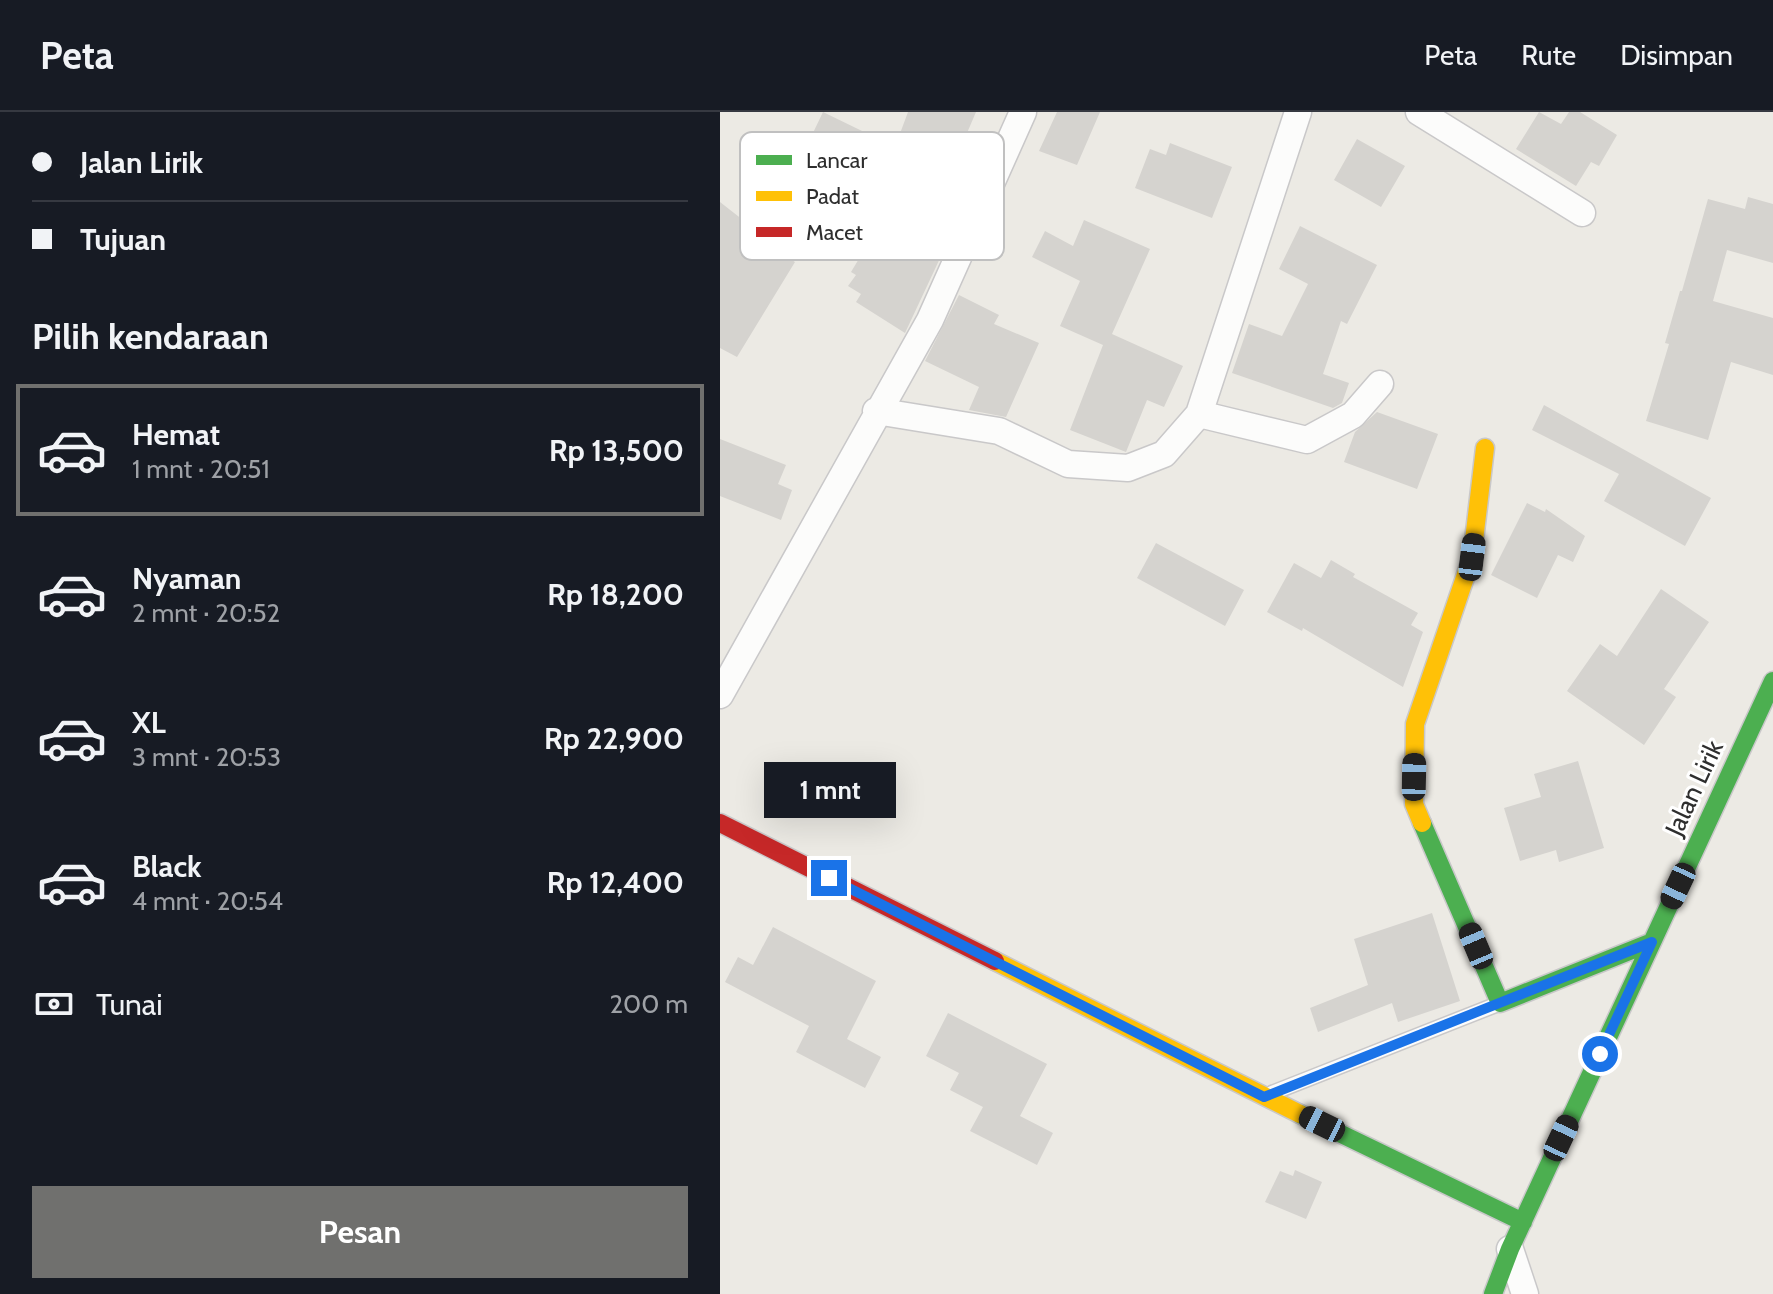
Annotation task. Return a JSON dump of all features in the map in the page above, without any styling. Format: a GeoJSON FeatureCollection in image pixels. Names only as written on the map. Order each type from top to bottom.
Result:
{"type":"FeatureCollection","features":[{"type":"Feature","properties":{"kind":"street"},"geometry":{"type":"LineString","coordinates":[[1004,154],[1023,112]]}},
{"type":"Feature","properties":{"kind":"street"},"geometry":{"type":"LineString","coordinates":[[876,411],[999,431],[1068,464],[1128,468],[1164,454],[1199,414],[1298,112]]}},
{"type":"Feature","properties":{"kind":"street"},"geometry":{"type":"LineString","coordinates":[[1419,112],[1582,213]]}},
{"type":"Feature","properties":{"kind":"street"},"geometry":{"type":"LineString","coordinates":[[720,695],[876,411],[930,320],[957,260]]}},
{"type":"Feature","properties":{"kind":"street"},"geometry":{"type":"LineString","coordinates":[[1199,414],[1307,440],[1353,415],[1380,384]]}},
{"type":"Feature","properties":{"kind":"street"},"geometry":{"type":"LineString","coordinates":[[1485,448],[1472,557],[1415,724],[1414,804],[1500,1003],[1652,942]]}},
{"type":"Feature","properties":{"kind":"street","name":"Jalan Lirik"},"geometry":{"type":"LineString","coordinates":[[1493,1294],[1510,1249],[1773,681]]}},
{"type":"Feature","properties":{"kind":"street"},"geometry":{"type":"LineString","coordinates":[[720,823],[1264,1097],[1523,1222]]}},
{"type":"Feature","properties":{"kind":"street"},"geometry":{"type":"LineString","coordinates":[[1510,1249],[1525,1294]]}},
{"type":"Feature","properties":{"kind":"lane"},"geometry":{"type":"LineString","coordinates":[[1264,1097],[1500,1003]]}},
{"type":"Feature","properties":{"kind":"building"},"geometry":{"type":"Polygon","coordinates":[[[823,112],[864,132],[813,132],[823,112]]]}},
{"type":"Feature","properties":{"kind":"building"},"geometry":{"type":"Polygon","coordinates":[[[908,112],[976,112],[967,132],[901,132],[908,112]]]}},
{"type":"Feature","properties":{"kind":"building"},"geometry":{"type":"Polygon","coordinates":[[[1057,112],[1100,112],[1077,165],[1039,151],[1057,112]]]}},
{"type":"Feature","properties":{"kind":"building"},"geometry":{"type":"Polygon","coordinates":[[[1539,112],[1561,124],[1569,112],[1580,112],[1617,135],[1599,166],[1591,162],[1576,186],[1516,149],[1539,112]]]}},
{"type":"Feature","properties":{"kind":"building"},"geometry":{"type":"Polygon","coordinates":[[[1357,139],[1405,166],[1381,207],[1334,180],[1357,139]]]}},
{"type":"Feature","properties":{"kind":"building"},"geometry":{"type":"Polygon","coordinates":[[[1170,143],[1232,167],[1212,218],[1135,188],[1150,149],[1166,155],[1170,143]]]}},
{"type":"Feature","properties":{"kind":"building"},"geometry":{"type":"Polygon","coordinates":[[[1748,197],[1773,204],[1773,263],[1727,250],[1713,301],[1773,318],[1773,375],[1731,362],[1708,440],[1646,421],[1669,344],[1665,343],[1708,199],[1745,209],[1748,197]]]}},
{"type":"Feature","properties":{"kind":"building"},"geometry":{"type":"Polygon","coordinates":[[[720,202],[740,218],[740,260],[795,262],[737,357],[720,348],[720,202]]]}},
{"type":"Feature","properties":{"kind":"building"},"geometry":{"type":"Polygon","coordinates":[[[1084,220],[1150,249],[1112,334],[1183,366],[1164,407],[1147,400],[1126,452],[1070,430],[1103,345],[1060,326],[1080,281],[1032,257],[1045,231],[1073,246],[1084,220]]]}},
{"type":"Feature","properties":{"kind":"building"},"geometry":{"type":"Polygon","coordinates":[[[1300,226],[1377,265],[1347,324],[1341,321],[1323,374],[1349,383],[1342,403],[1333,408],[1232,373],[1249,324],[1282,336],[1308,284],[1279,269],[1300,226]]]}},
{"type":"Feature","properties":{"kind":"building"},"geometry":{"type":"Polygon","coordinates":[[[858,260],[939,260],[905,333],[856,302],[861,294],[848,286],[856,275],[851,272],[858,260]]]}},
{"type":"Feature","properties":{"kind":"building"},"geometry":{"type":"Polygon","coordinates":[[[959,295],[999,315],[994,324],[1039,343],[1006,417],[969,410],[979,387],[925,361],[959,295]]]}},
{"type":"Feature","properties":{"kind":"building"},"geometry":{"type":"Polygon","coordinates":[[[1544,405],[1711,498],[1685,546],[1604,501],[1619,474],[1532,430],[1544,405]]]}},
{"type":"Feature","properties":{"kind":"building"},"geometry":{"type":"Polygon","coordinates":[[[1377,412],[1438,434],[1417,489],[1344,462],[1355,432],[1377,412]]]}},
{"type":"Feature","properties":{"kind":"building"},"geometry":{"type":"Polygon","coordinates":[[[720,439],[786,465],[778,484],[792,490],[781,520],[720,496],[720,439]]]}},
{"type":"Feature","properties":{"kind":"building"},"geometry":{"type":"Polygon","coordinates":[[[1527,503],[1545,512],[1546,509],[1585,536],[1573,562],[1558,555],[1537,598],[1491,575],[1527,503]]]}},
{"type":"Feature","properties":{"kind":"building"},"geometry":{"type":"Polygon","coordinates":[[[1156,543],[1244,590],[1225,626],[1137,578],[1156,543]]]}},
{"type":"Feature","properties":{"kind":"building"},"geometry":{"type":"Polygon","coordinates":[[[1331,560],[1355,574],[1353,577],[1418,613],[1411,625],[1423,632],[1403,687],[1303,628],[1302,631],[1267,612],[1294,563],[1321,578],[1331,560]]]}},
{"type":"Feature","properties":{"kind":"building"},"geometry":{"type":"Polygon","coordinates":[[[1661,589],[1709,622],[1664,689],[1676,697],[1644,745],[1567,691],[1600,644],[1617,656],[1661,589]]]}},
{"type":"Feature","properties":{"kind":"building"},"geometry":{"type":"Polygon","coordinates":[[[1578,761],[1604,848],[1559,862],[1556,850],[1520,861],[1504,808],[1541,797],[1534,774],[1578,761]]]}},
{"type":"Feature","properties":{"kind":"building"},"geometry":{"type":"Polygon","coordinates":[[[1432,913],[1460,1001],[1398,1022],[1392,1003],[1318,1032],[1310,1008],[1368,985],[1354,939],[1432,913]]]}},
{"type":"Feature","properties":{"kind":"building"},"geometry":{"type":"Polygon","coordinates":[[[773,927],[876,981],[847,1039],[881,1057],[865,1088],[796,1052],[809,1026],[725,982],[738,957],[753,965],[773,927]]]}},
{"type":"Feature","properties":{"kind":"building"},"geometry":{"type":"Polygon","coordinates":[[[948,1013],[1047,1064],[1020,1116],[1053,1133],[1037,1165],[970,1131],[983,1107],[950,1090],[959,1073],[926,1056],[948,1013]]]}},
{"type":"Feature","properties":{"kind":"building"},"geometry":{"type":"Polygon","coordinates":[[[1295,1170],[1322,1182],[1306,1219],[1265,1202],[1280,1171],[1293,1176],[1295,1170]]]}},
{"type":"Feature","properties":{"kind":"traffic: fast"},"geometry":{"type":"LineString","coordinates":[[1493,1294],[1510,1249],[1773,681]]}},
{"type":"Feature","properties":{"kind":"traffic: fast"},"geometry":{"type":"LineString","coordinates":[[1422,823],[1500,1003],[1652,942]]}},
{"type":"Feature","properties":{"kind":"traffic: fast"},"geometry":{"type":"LineString","coordinates":[[1300,1114],[1523,1222]]}},
{"type":"Feature","properties":{"kind":"traffic: slow"},"geometry":{"type":"LineString","coordinates":[[1422,823],[1414,804],[1415,724],[1472,557],[1485,448]]}},
{"type":"Feature","properties":{"kind":"traffic: slow"},"geometry":{"type":"LineString","coordinates":[[995,961],[1300,1114]]}},
{"type":"Feature","properties":{"kind":"traffic: jam"},"geometry":{"type":"LineString","coordinates":[[720,823],[995,961]]}},
{"type":"Feature","properties":{"kind":"route"},"geometry":{"type":"LineString","coordinates":[[829,878],[1264,1097],[1652,942],[1600,1054]]}}]}
